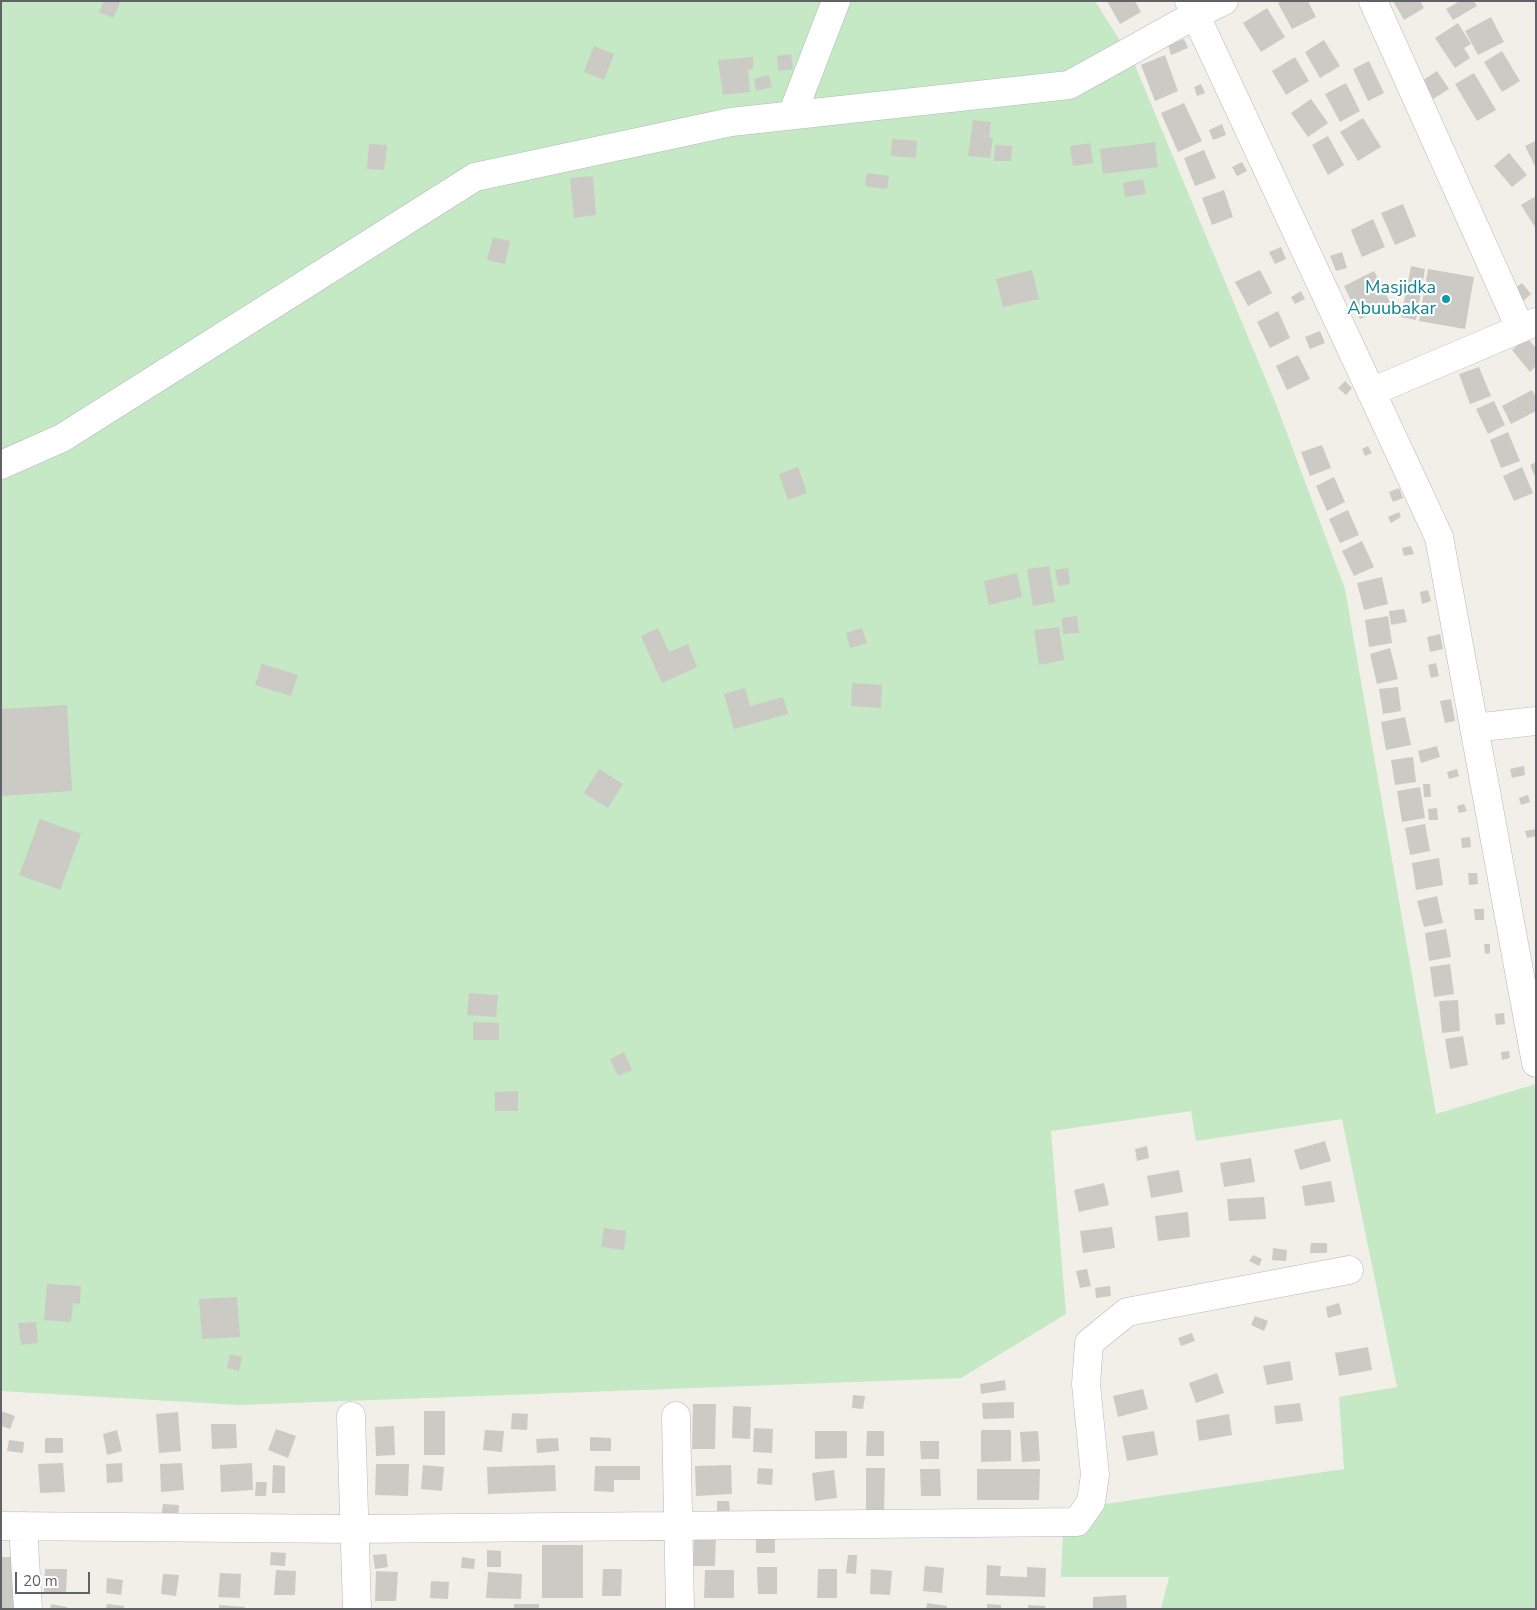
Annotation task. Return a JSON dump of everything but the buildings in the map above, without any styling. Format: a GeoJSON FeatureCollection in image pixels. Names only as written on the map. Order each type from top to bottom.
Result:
{"type":"FeatureCollection","features":[{"type":"Feature","properties":{"kind":"street"},"geometry":{"type":"LineString","coordinates":[[792,115],[836,1]]}},
{"type":"Feature","properties":{"kind":"street"},"geometry":{"type":"LineString","coordinates":[[1,465],[62,438],[475,177],[731,122],[1069,85],[1192,8],[1224,1]]}},
{"type":"Feature","properties":{"kind":"street"},"geometry":{"type":"LineString","coordinates":[[1371,392],[1528,325],[1373,1]]}},
{"type":"Feature","properties":{"kind":"street"},"geometry":{"type":"LineString","coordinates":[[1192,8],[1439,537],[1536,1063]]}},
{"type":"Feature","properties":{"kind":"street"},"geometry":{"type":"LineString","coordinates":[[1474,728],[1536,721]]}},
{"type":"Feature","properties":{"kind":"street"},"geometry":{"type":"LineString","coordinates":[[28,1609],[12,1526],[355,1529],[1077,1522],[1091,1502],[1094,1475],[1086,1384],[1089,1343],[1127,1312],[1349,1270]]}},
{"type":"Feature","properties":{"kind":"street"},"geometry":{"type":"LineString","coordinates":[[351,1416],[357,1609]]}},
{"type":"Feature","properties":{"kind":"street"},"geometry":{"type":"LineString","coordinates":[[676,1416],[680,1609]]}},
{"type":"Feature","properties":{"kind":"green space"},"geometry":{"type":"Polygon","coordinates":[[[1,1],[1095,1],[1134,63],[1276,404],[1345,589],[1436,1114],[1536,1084],[1536,1609],[1161,1609],[1169,1577],[1061,1577],[1064,1510],[1344,1469],[1339,1397],[1397,1387],[1342,1119],[1196,1141],[1191,1111],[1051,1131],[1066,1314],[961,1378],[239,1405],[1,1391],[1,1]]]}},
{"type":"Feature","properties":{"kind":"place","name":"Masjidka Abuubakar"},"geometry":{"type":"Point","coordinates":[1446,299]}}]}
